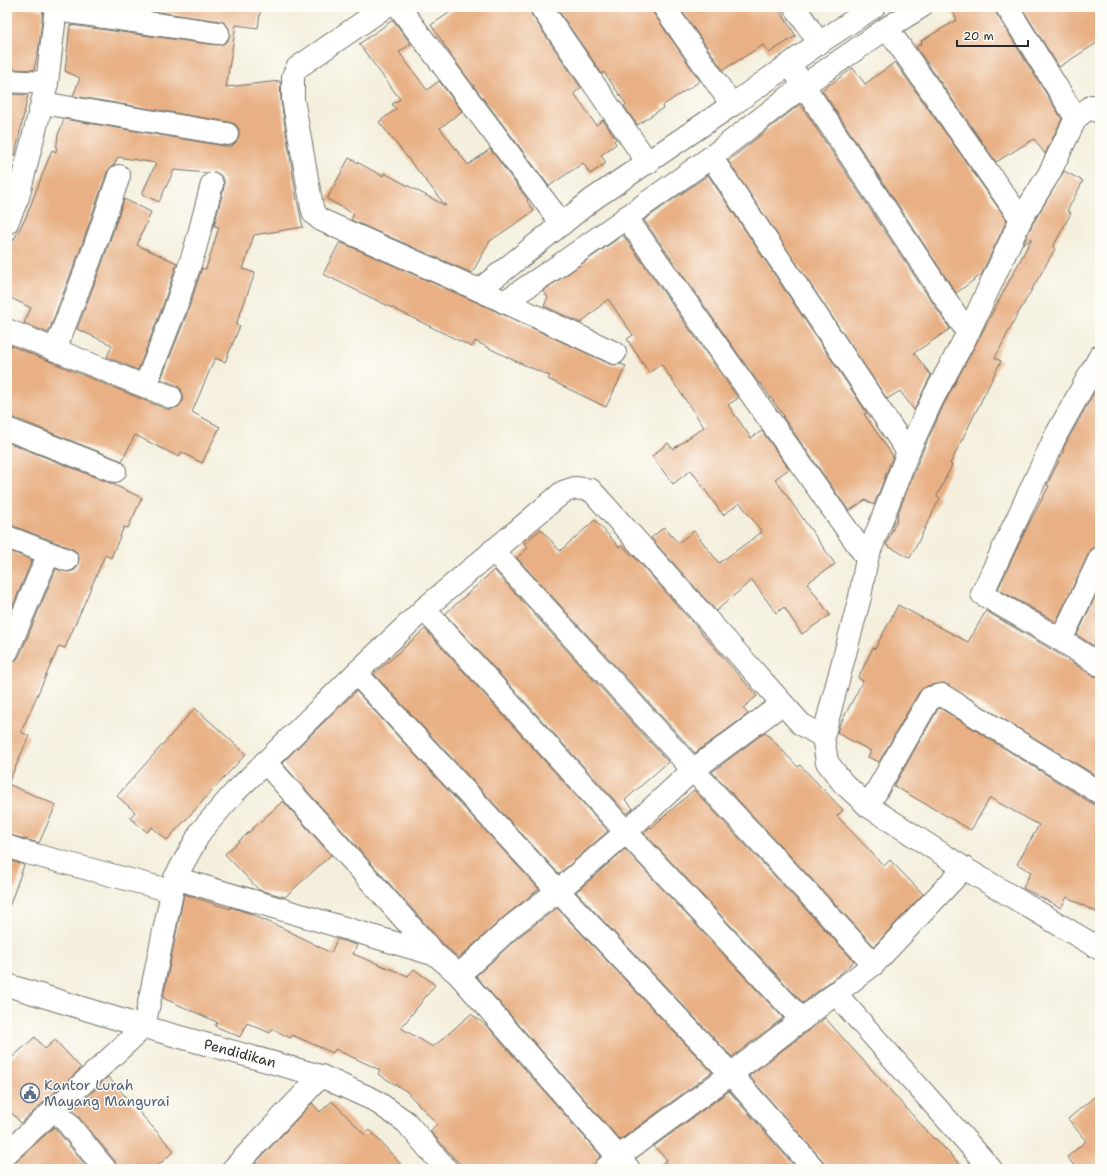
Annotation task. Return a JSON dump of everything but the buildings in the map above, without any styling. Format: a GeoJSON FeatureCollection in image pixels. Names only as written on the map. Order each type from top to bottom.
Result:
{"type":"FeatureCollection","features":[{"type":"Feature","properties":{"kind":"street"},"geometry":{"type":"LineString","coordinates":[[385,7],[297,68],[294,72],[293,99],[314,214],[321,220],[479,290],[615,353]]}},
{"type":"Feature","properties":{"kind":"street"},"geometry":{"type":"LineString","coordinates":[[399,7],[562,224]]}},
{"type":"Feature","properties":{"kind":"street"},"geometry":{"type":"LineString","coordinates":[[541,7],[648,163]]}},
{"type":"Feature","properties":{"kind":"street"},"geometry":{"type":"LineString","coordinates":[[664,7],[732,105]]}},
{"type":"Feature","properties":{"kind":"street"},"geometry":{"type":"LineString","coordinates":[[795,7],[819,42]]}},
{"type":"Feature","properties":{"kind":"street"},"geometry":{"type":"LineString","coordinates":[[479,290],[593,199],[732,105],[819,42],[874,7]]}},
{"type":"Feature","properties":{"kind":"street"},"geometry":{"type":"LineString","coordinates":[[504,302],[561,264],[710,157],[804,86],[887,28],[921,7]]}},
{"type":"Feature","properties":{"kind":"street"},"geometry":{"type":"LineString","coordinates":[[1007,7],[1092,108],[1021,219],[968,333],[933,398],[908,452],[868,558],[860,597],[823,737],[827,762],[843,783],[868,806],[964,868],[1100,949]]}},
{"type":"Feature","properties":{"kind":"street"},"geometry":{"type":"LineString","coordinates":[[7,223],[18,197],[44,93],[56,9],[218,33]]}},
{"type":"Feature","properties":{"kind":"street"},"geometry":{"type":"LineString","coordinates":[[887,28],[1021,219]]}},
{"type":"Feature","properties":{"kind":"street"},"geometry":{"type":"LineString","coordinates":[[789,64],[968,333]]}},
{"type":"Feature","properties":{"kind":"street"},"geometry":{"type":"LineString","coordinates":[[7,81],[44,93],[227,134]]}},
{"type":"Feature","properties":{"kind":"street"},"geometry":{"type":"LineString","coordinates":[[710,157],[908,452]]}},
{"type":"Feature","properties":{"kind":"street"},"geometry":{"type":"LineString","coordinates":[[54,350],[91,257],[119,176]]}},
{"type":"Feature","properties":{"kind":"street"},"geometry":{"type":"LineString","coordinates":[[144,386],[174,312],[193,256],[212,184]]}},
{"type":"Feature","properties":{"kind":"street"},"geometry":{"type":"LineString","coordinates":[[626,217],[868,558]]}},
{"type":"Feature","properties":{"kind":"street"},"geometry":{"type":"LineString","coordinates":[[7,330],[170,397]]}},
{"type":"Feature","properties":{"kind":"street"},"geometry":{"type":"LineString","coordinates":[[1100,356],[1056,435],[982,594],[1061,640],[1100,665]]}},
{"type":"Feature","properties":{"kind":"street"},"geometry":{"type":"LineString","coordinates":[[7,429],[115,471]]}},
{"type":"Feature","properties":{"kind":"street"},"geometry":{"type":"LineString","coordinates":[[7,1153],[144,1027],[173,885],[201,831],[234,793],[265,762],[424,609],[563,492],[575,488],[590,490],[782,704],[801,724],[823,737]]}},
{"type":"Feature","properties":{"kind":"street"},"geometry":{"type":"LineString","coordinates":[[7,537],[58,557],[7,652]]}},
{"type":"Feature","properties":{"kind":"street"},"geometry":{"type":"LineString","coordinates":[[493,550],[693,770],[874,964]]}},
{"type":"Feature","properties":{"kind":"street"},"geometry":{"type":"LineString","coordinates":[[1061,640],[1100,558]]}},
{"type":"Feature","properties":{"kind":"street"},"geometry":{"type":"LineString","coordinates":[[424,609],[626,832],[802,1020]]}},
{"type":"Feature","properties":{"kind":"street"},"geometry":{"type":"LineString","coordinates":[[356,673],[558,891],[731,1074],[814,1169]]}},
{"type":"Feature","properties":{"kind":"street"},"geometry":{"type":"LineString","coordinates":[[868,806],[930,698],[942,695],[1100,793]]}},
{"type":"Feature","properties":{"kind":"street"},"geometry":{"type":"LineString","coordinates":[[459,975],[513,925],[558,891],[626,832],[693,770],[782,704]]}},
{"type":"Feature","properties":{"kind":"street"},"geometry":{"type":"LineString","coordinates":[[265,762],[436,955],[459,975],[617,1165],[731,1074],[874,964],[964,868]]}},
{"type":"Feature","properties":{"kind":"street"},"geometry":{"type":"LineString","coordinates":[[7,846],[24,852],[173,885],[436,955]]}},
{"type":"Feature","properties":{"kind":"street","name":"Pendidikan"},"geometry":{"type":"LineString","coordinates":[[7,985],[144,1027],[321,1076],[374,1100],[406,1122],[446,1169]]}},
{"type":"Feature","properties":{"kind":"street"},"geometry":{"type":"LineString","coordinates":[[835,993],[991,1169]]}},
{"type":"Feature","properties":{"kind":"street"},"geometry":{"type":"LineString","coordinates":[[236,1168],[321,1076]]}},
{"type":"Feature","properties":{"kind":"street"},"geometry":{"type":"LineString","coordinates":[[56,1109],[105,1169]]}},
{"type":"Feature","properties":{"kind":"place","name":"Kantor Lurah Mayang Mangurai"},"geometry":{"type":"Point","coordinates":[30,1093]}}]}
